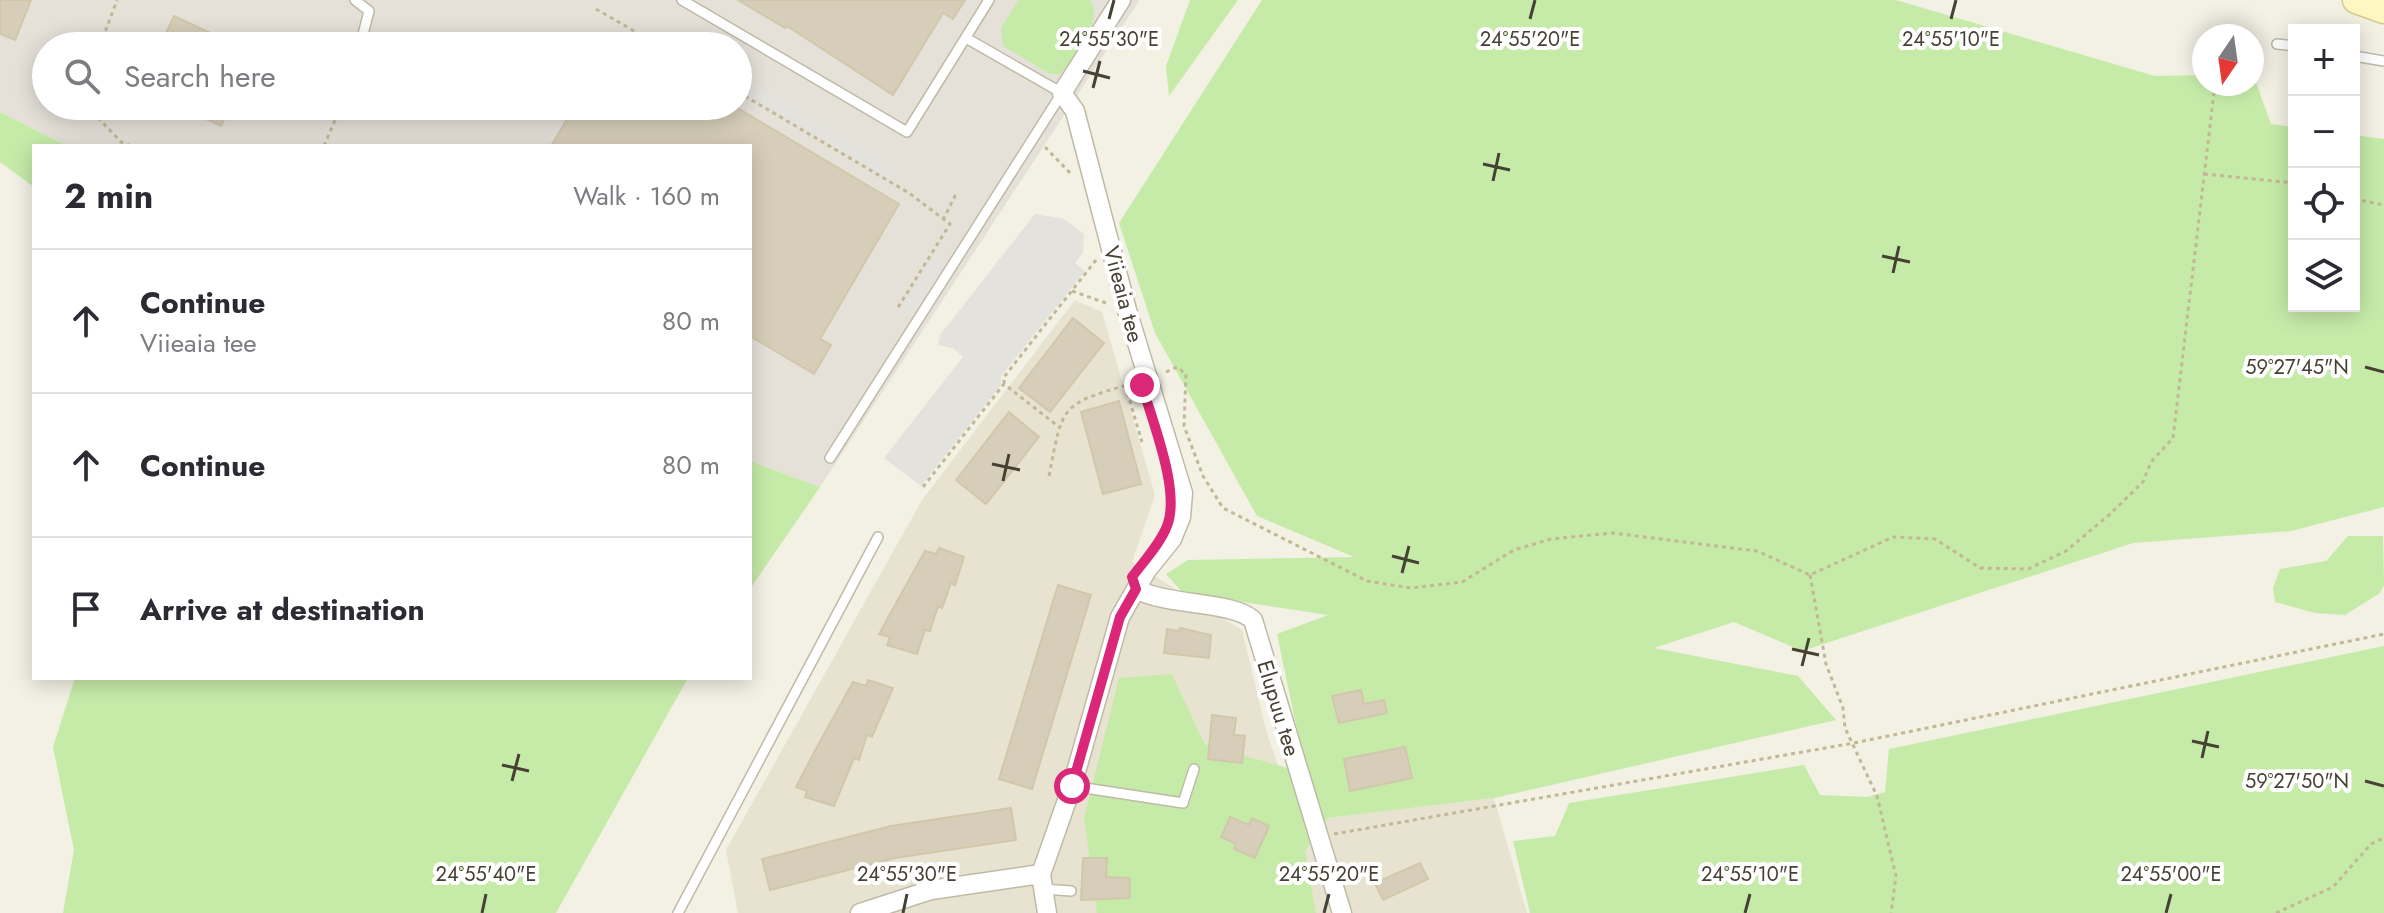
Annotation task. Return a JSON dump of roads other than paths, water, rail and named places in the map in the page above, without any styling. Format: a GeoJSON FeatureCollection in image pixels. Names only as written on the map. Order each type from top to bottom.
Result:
{"type":"FeatureCollection","features":[{"type":"Feature","properties":{"kind":"main road"},"geometry":{"type":"LineString","coordinates":[[2356,0],[2384,10]]}},
{"type":"Feature","properties":{"kind":"street"},"geometry":{"type":"LineString","coordinates":[[1062,93],[1116,2]]}},
{"type":"Feature","properties":{"kind":"street","name":"Viieaia tee"},"geometry":{"type":"LineString","coordinates":[[1047,913],[1042,882],[1120,617],[1172,539],[1181,517],[1183,493],[1141,382],[1075,111],[1062,93]]}},
{"type":"Feature","properties":{"kind":"street","name":"Elupuu tee"},"geometry":{"type":"LineString","coordinates":[[1136,589],[1153,598],[1240,612],[1253,620],[1342,913]]}},
{"type":"Feature","properties":{"kind":"street"},"geometry":{"type":"LineString","coordinates":[[860,913],[931,890],[1042,882]]}},
{"type":"Feature","properties":{"kind":"lane"},"geometry":{"type":"LineString","coordinates":[[355,0],[369,11],[364,32]]}},
{"type":"Feature","properties":{"kind":"lane"},"geometry":{"type":"LineString","coordinates":[[682,0],[737,32]]}},
{"type":"Feature","properties":{"kind":"lane"},"geometry":{"type":"LineString","coordinates":[[752,41],[907,132],[989,0]]}},
{"type":"Feature","properties":{"kind":"lane"},"geometry":{"type":"LineString","coordinates":[[830,458],[1062,93],[966,38]]}},
{"type":"Feature","properties":{"kind":"lane"},"geometry":{"type":"LineString","coordinates":[[2277,44],[2288,45]]}},
{"type":"Feature","properties":{"kind":"lane"},"geometry":{"type":"LineString","coordinates":[[2360,57],[2384,61]]}},
{"type":"Feature","properties":{"kind":"lane"},"geometry":{"type":"LineString","coordinates":[[678,913],[878,537]]}},
{"type":"Feature","properties":{"kind":"lane"},"geometry":{"type":"LineString","coordinates":[[1072,786],[1183,803],[1194,769]]}},
{"type":"Feature","properties":{"kind":"lane"},"geometry":{"type":"LineString","coordinates":[[1042,882],[1071,891]]}}]}
